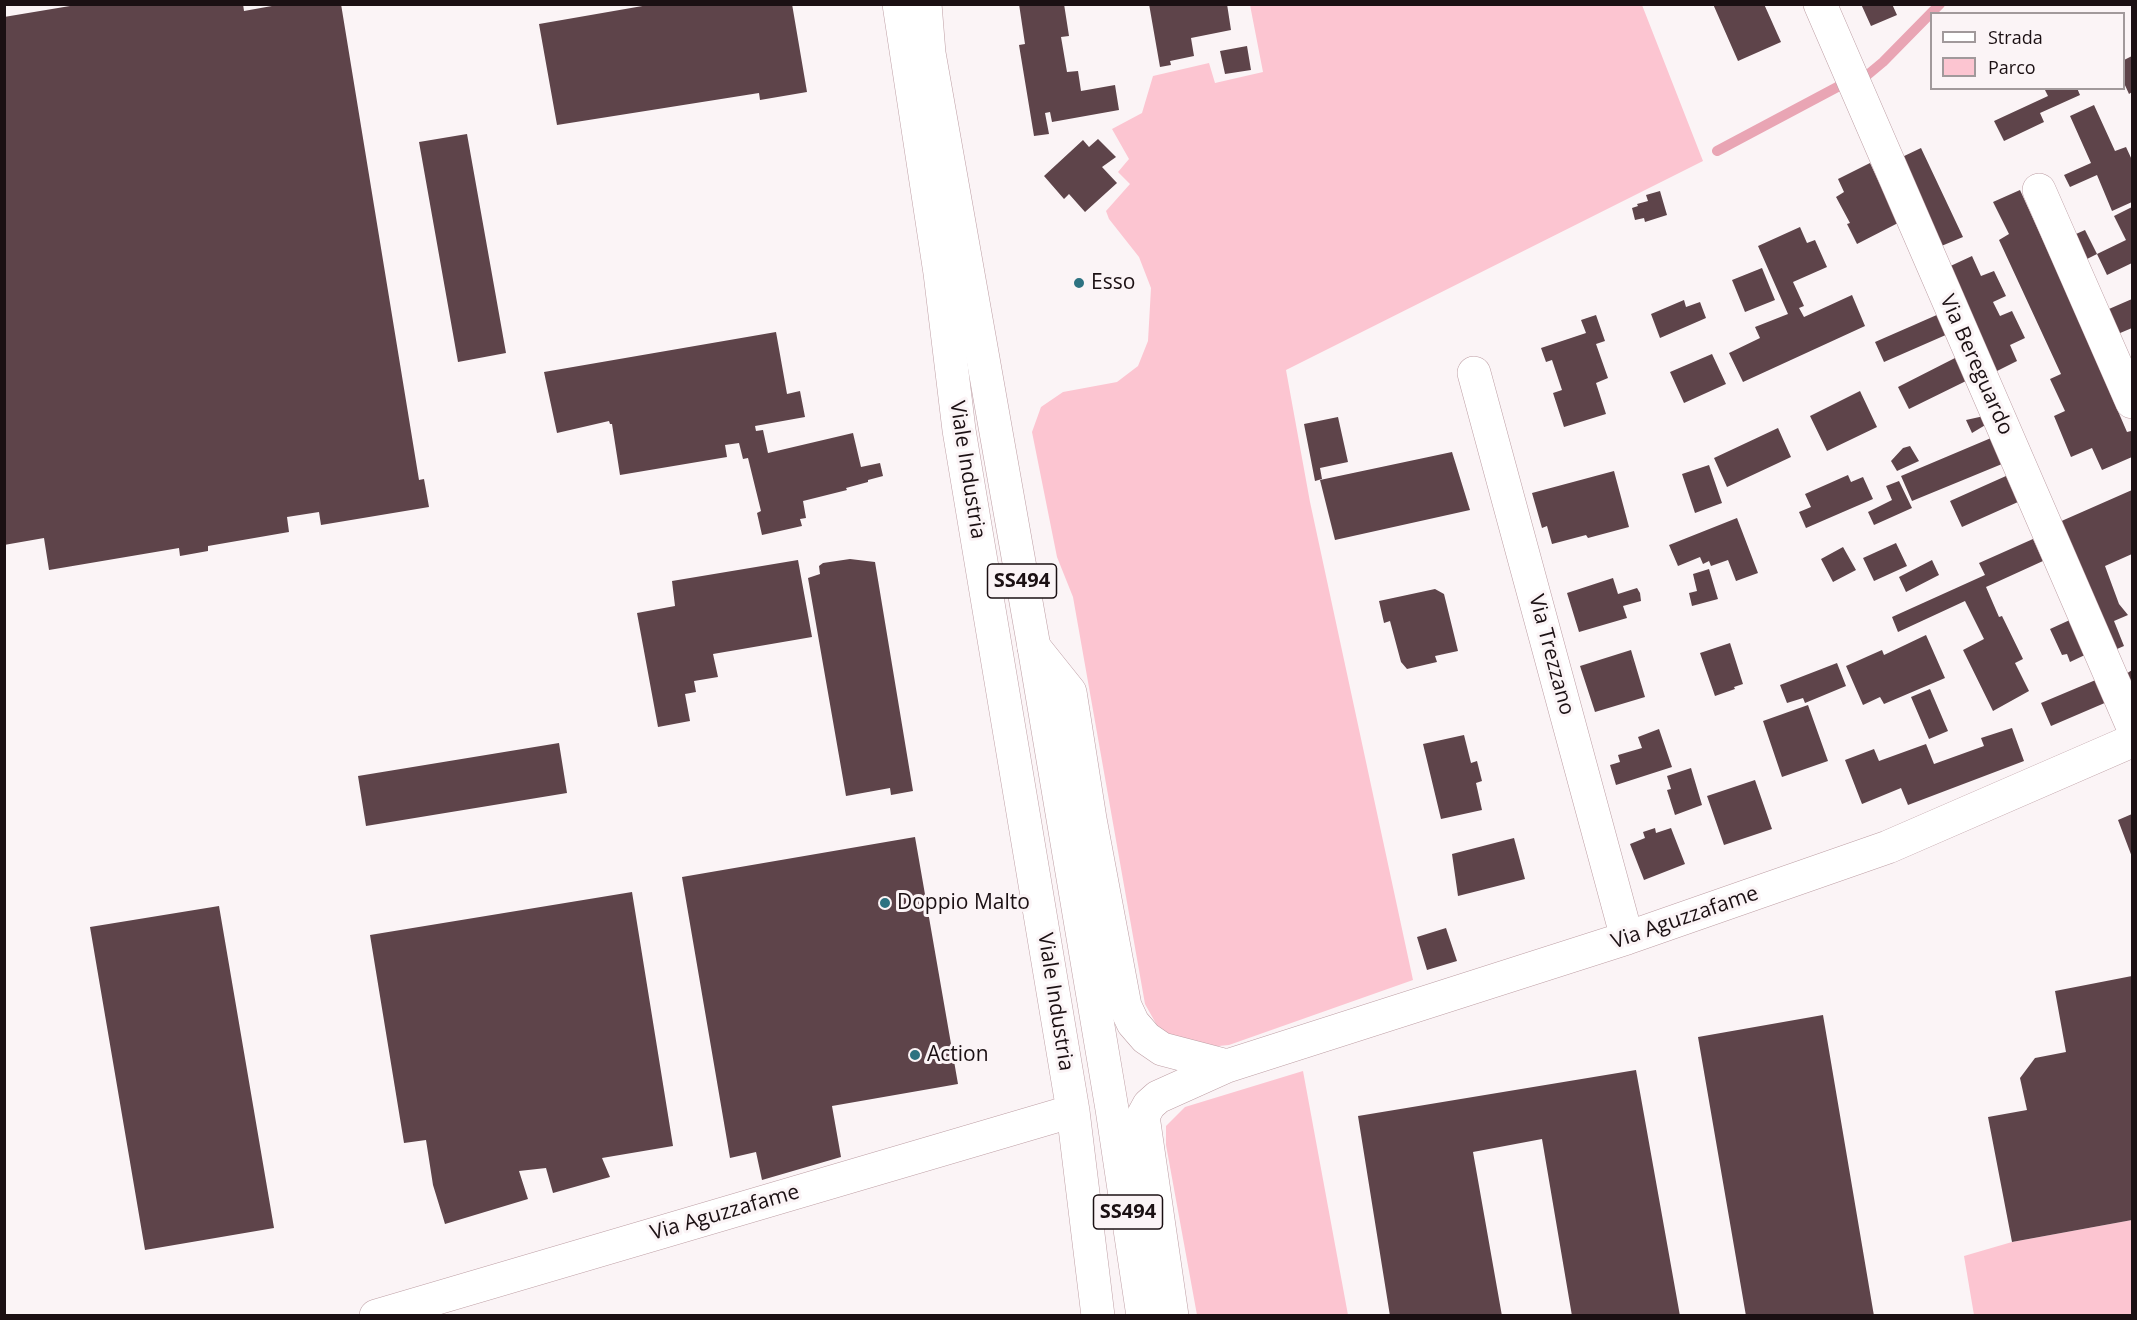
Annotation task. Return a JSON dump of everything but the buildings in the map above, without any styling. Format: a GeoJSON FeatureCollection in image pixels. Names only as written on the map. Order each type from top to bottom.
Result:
{"type":"FeatureCollection","features":[{"type":"Feature","properties":{"kind":"street","name":"Viale Industria"},"geometry":{"type":"LineString","coordinates":[[899,4],[940,273],[959,430],[1073,1111],[1098,1316]]}},
{"type":"Feature","properties":{"kind":"street","name":"Viale Industria"},"geometry":{"type":"LineString","coordinates":[[914,4],[928,53],[1034,647],[1112,1109],[1143,1316]]}},
{"type":"Feature","properties":{"kind":"street","name":"Viale Industria"},"geometry":{"type":"LineString","coordinates":[[925,4],[928,53]]}},
{"type":"Feature","properties":{"kind":"street","name":"Via Bereguardo"},"geometry":{"type":"LineString","coordinates":[[1820,4],[2133,725]]}},
{"type":"Feature","properties":{"kind":"street"},"geometry":{"type":"LineString","coordinates":[[2039,190],[2133,402]]}},
{"type":"Feature","properties":{"kind":"street","name":"Via Trezzano"},"geometry":{"type":"LineString","coordinates":[[1474,373],[1627,938]]}},
{"type":"Feature","properties":{"kind":"street"},"geometry":{"type":"LineString","coordinates":[[1034,647],[1070,692],[1090,819],[1125,1006],[1133,1023],[1146,1038],[1162,1049],[1227,1066]]}},
{"type":"Feature","properties":{"kind":"street","name":"Via Aguzzafame"},"geometry":{"type":"LineString","coordinates":[[1172,1316],[1143,1116],[1149,1105],[1158,1097],[1227,1066],[1627,938],[1888,847],[2133,741]]}},
{"type":"Feature","properties":{"kind":"street","name":"Via Aguzzafame"},"geometry":{"type":"LineString","coordinates":[[376,1316],[1073,1111]]}},
{"type":"Feature","properties":{"kind":"green space"},"geometry":{"type":"Polygon","coordinates":[[[1250,5],[1642,5],[1703,161],[1286,370],[1310,502],[1413,980],[1229,1045],[1208,1047],[1182,1041],[1159,1029],[1145,1004],[1073,597],[1057,557],[1032,432],[1041,407],[1063,392],[1117,382],[1138,366],[1148,341],[1151,288],[1139,257],[1109,219],[1106,211],[1130,184],[1118,172],[1129,159],[1112,129],[1142,113],[1153,76],[1209,63],[1215,83],[1263,72],[1250,5]]]}},
{"type":"Feature","properties":{"kind":"green space"},"geometry":{"type":"Polygon","coordinates":[[[1303,1071],[1348,1315],[1197,1315],[1166,1145],[1166,1126],[1185,1107],[1303,1071]]]}},
{"type":"Feature","properties":{"kind":"green space"},"geometry":{"type":"Polygon","coordinates":[[[2132,1220],[2132,1315],[1974,1315],[1964,1256],[2012,1242],[2132,1220]]]}},
{"type":"Feature","properties":{"kind":"waterway"},"geometry":{"type":"LineString","coordinates":[[1932,12],[1940,4]]}},
{"type":"Feature","properties":{"kind":"waterway"},"geometry":{"type":"LineString","coordinates":[[1865,77],[1930,14]]}},
{"type":"Feature","properties":{"kind":"waterway"},"geometry":{"type":"LineString","coordinates":[[1717,151],[1843,84]]}},
{"type":"Feature","properties":{"kind":"place","name":"Esso"},"geometry":{"type":"Point","coordinates":[1079,283]}},
{"type":"Feature","properties":{"kind":"place","name":"Doppio Malto"},"geometry":{"type":"Point","coordinates":[885,903]}},
{"type":"Feature","properties":{"kind":"place","name":"Action"},"geometry":{"type":"Point","coordinates":[915,1055]}}]}
